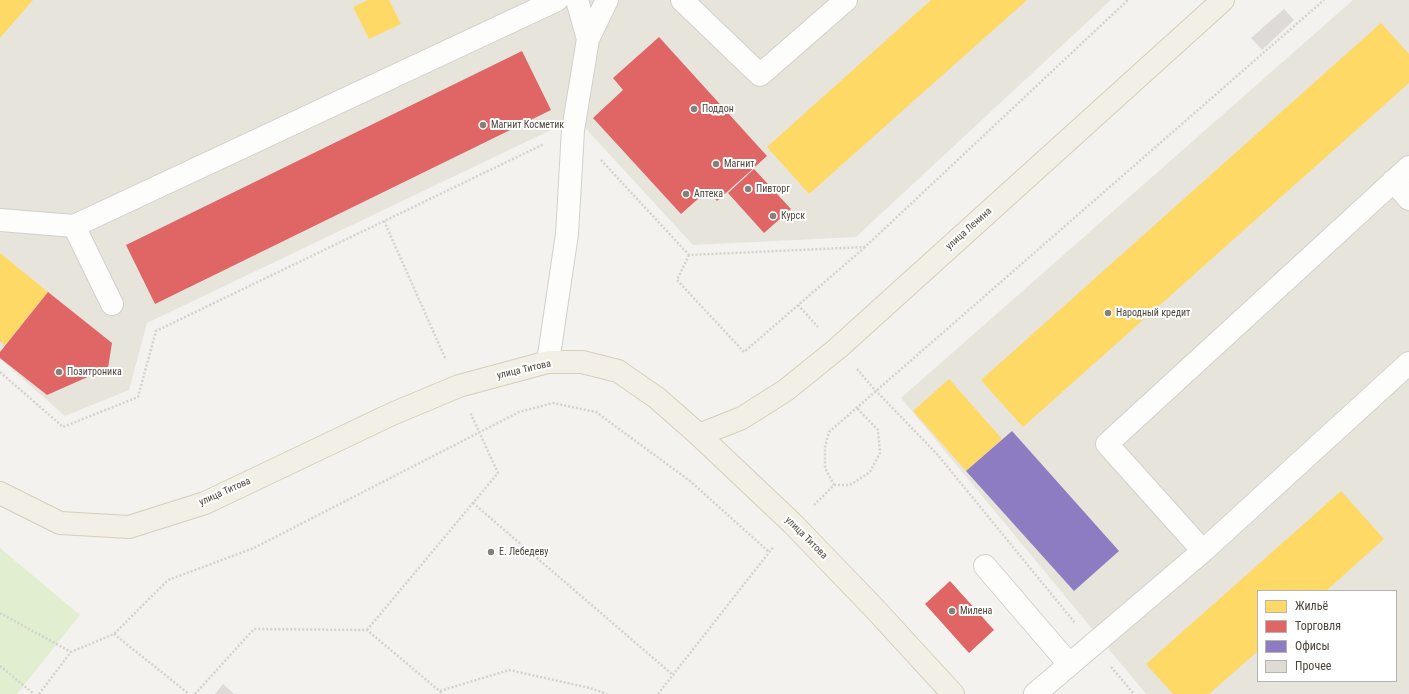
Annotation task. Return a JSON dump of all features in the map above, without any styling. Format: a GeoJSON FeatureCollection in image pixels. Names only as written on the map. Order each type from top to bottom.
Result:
{"type":"FeatureCollection","features":[{"type":"Feature","properties":{"kind":"main road","name":"улица Ленина"},"geometry":{"type":"LineString","coordinates":[[699,435],[742,418],[786,390],[838,348],[1223,0]]}},
{"type":"Feature","properties":{"kind":"main road","name":"улица Титова"},"geometry":{"type":"LineString","coordinates":[[0,493],[60,523],[129,527],[205,503],[392,414],[458,386],[548,362],[582,362],[618,371],[657,398],[699,435],[793,524],[874,608],[953,694]]}},
{"type":"Feature","properties":{"kind":"lane"},"geometry":{"type":"LineString","coordinates":[[0,220],[74,226],[557,0]]}},
{"type":"Feature","properties":{"kind":"lane"},"geometry":{"type":"LineString","coordinates":[[577,0],[588,39]]}},
{"type":"Feature","properties":{"kind":"lane"},"geometry":{"type":"LineString","coordinates":[[548,362],[567,234],[573,130],[588,39],[607,0]]}},
{"type":"Feature","properties":{"kind":"lane"},"geometry":{"type":"LineString","coordinates":[[682,0],[760,75],[846,0]]}},
{"type":"Feature","properties":{"kind":"lane"},"geometry":{"type":"LineString","coordinates":[[1203,551],[1107,444],[1409,167]]}},
{"type":"Feature","properties":{"kind":"lane"},"geometry":{"type":"LineString","coordinates":[[1393,181],[1409,199]]}},
{"type":"Feature","properties":{"kind":"lane"},"geometry":{"type":"LineString","coordinates":[[74,226],[112,304]]}},
{"type":"Feature","properties":{"kind":"lane"},"geometry":{"type":"LineString","coordinates":[[1035,694],[1203,551],[1409,363]]}},
{"type":"Feature","properties":{"kind":"lane"},"geometry":{"type":"LineString","coordinates":[[985,566],[1069,664]]}},
{"type":"Feature","properties":{"kind":"path"},"geometry":{"type":"LineString","coordinates":[[689,256],[677,280],[744,352],[865,247],[1128,0]]}},
{"type":"Feature","properties":{"kind":"path"},"geometry":{"type":"LineString","coordinates":[[834,485],[825,468],[825,446],[829,432],[875,390],[1324,0]]}},
{"type":"Feature","properties":{"kind":"path"},"geometry":{"type":"LineString","coordinates":[[0,372],[63,427],[138,397],[156,331],[573,130],[689,256]]}},
{"type":"Feature","properties":{"kind":"path"},"geometry":{"type":"LineString","coordinates":[[367,630],[498,473],[384,221]]}},
{"type":"Feature","properties":{"kind":"path"},"geometry":{"type":"LineString","coordinates":[[689,256],[865,247]]}},
{"type":"Feature","properties":{"kind":"path"},"geometry":{"type":"LineString","coordinates":[[875,390],[937,454],[1134,694]]}},
{"type":"Feature","properties":{"kind":"path"},"geometry":{"type":"LineString","coordinates":[[39,694],[71,652],[114,634],[168,580],[254,548],[519,412],[553,403],[596,412],[690,481],[769,552]]}},
{"type":"Feature","properties":{"kind":"path"},"geometry":{"type":"LineString","coordinates":[[658,694],[769,552],[793,524],[834,485],[850,485],[870,472],[880,453],[878,430],[856,407]]}},
{"type":"Feature","properties":{"kind":"path"},"geometry":{"type":"LineString","coordinates":[[473,503],[673,675]]}},
{"type":"Feature","properties":{"kind":"path"},"geometry":{"type":"LineString","coordinates":[[0,613],[71,652]]}},
{"type":"Feature","properties":{"kind":"path"},"geometry":{"type":"LineString","coordinates":[[195,694],[254,629],[367,630],[443,694]]}},
{"type":"Feature","properties":{"kind":"path"},"geometry":{"type":"LineString","coordinates":[[114,634],[189,694]]}},
{"type":"Feature","properties":{"kind":"path"},"geometry":{"type":"LineString","coordinates":[[0,666],[34,694]]}},
{"type":"Feature","properties":{"kind":"path"},"geometry":{"type":"LineString","coordinates":[[439,691],[509,670],[590,688],[607,694]]}},
{"type":"Feature","properties":{"kind":"shaded area"},"geometry":{"type":"Polygon","coordinates":[[[0,0],[1111,0],[856,237],[693,245],[576,118],[147,323],[129,390],[65,416],[0,359],[0,0]]]}},
{"type":"Feature","properties":{"kind":"shaded area"},"geometry":{"type":"Polygon","coordinates":[[[1353,0],[1409,0],[1409,694],[1146,694],[901,398],[1353,0]]]}},
{"type":"Feature","properties":{"kind":"green space"},"geometry":{"type":"Polygon","coordinates":[[[0,548],[80,615],[17,694],[0,694],[0,548]]]}},
{"type":"Feature","properties":{"kind":"building: Жильё"},"geometry":{"type":"Polygon","coordinates":[[[0,0],[33,0],[0,38],[0,0]]]}},
{"type":"Feature","properties":{"kind":"building: Жильё"},"geometry":{"type":"Polygon","coordinates":[[[368,0],[389,0],[401,24],[369,39],[353,7],[368,0]]]}},
{"type":"Feature","properties":{"kind":"building: Жильё"},"geometry":{"type":"Polygon","coordinates":[[[931,0],[1027,0],[809,194],[767,147],[931,0]]]}},
{"type":"Feature","properties":{"kind":"building: Жильё"},"geometry":{"type":"Polygon","coordinates":[[[1381,23],[1409,54],[1409,83],[1023,427],[981,380],[1381,23]]]}},
{"type":"Feature","properties":{"kind":"building: Жильё"},"geometry":{"type":"Polygon","coordinates":[[[0,253],[48,292],[5,345],[0,341],[0,253]]]}},
{"type":"Feature","properties":{"kind":"building: Жильё"},"geometry":{"type":"Polygon","coordinates":[[[949,379],[1002,439],[966,471],[913,411],[949,379]]]}},
{"type":"Feature","properties":{"kind":"building: Жильё"},"geometry":{"type":"Polygon","coordinates":[[[1341,491],[1384,539],[1327,590],[1257,590],[1257,652],[1209,694],[1173,694],[1146,664],[1341,491]]]}},
{"type":"Feature","properties":{"kind":"building: Торговля"},"geometry":{"type":"Polygon","coordinates":[[[659,37],[767,156],[717,201],[708,190],[681,214],[593,118],[623,90],[613,78],[659,37]]]}},
{"type":"Feature","properties":{"kind":"building: Торговля"},"geometry":{"type":"Polygon","coordinates":[[[522,51],[551,110],[155,304],[126,245],[522,51]]]}},
{"type":"Feature","properties":{"kind":"building: Торговля"},"geometry":{"type":"Polygon","coordinates":[[[754,169],[791,209],[764,233],[728,193],[754,169]]]}},
{"type":"Feature","properties":{"kind":"building: Торговля"},"geometry":{"type":"Polygon","coordinates":[[[48,292],[112,343],[108,368],[47,395],[0,358],[0,352],[48,292]]]}},
{"type":"Feature","properties":{"kind":"building: Торговля"},"geometry":{"type":"Polygon","coordinates":[[[950,581],[994,630],[969,653],[925,604],[950,581]]]}},
{"type":"Feature","properties":{"kind":"building: Офисы"},"geometry":{"type":"Polygon","coordinates":[[[1012,431],[1119,551],[1074,591],[966,471],[1012,431]]]}},
{"type":"Feature","properties":{"kind":"building: Прочее"},"geometry":{"type":"Polygon","coordinates":[[[1284,9],[1294,20],[1262,50],[1251,38],[1284,9]]]}},
{"type":"Feature","properties":{"kind":"building: Прочее"},"geometry":{"type":"Polygon","coordinates":[[[223,684],[234,694],[215,694],[223,684]]]}},
{"type":"Feature","properties":{"kind":"place","name":"Поддон"},"geometry":{"type":"Point","coordinates":[694,109]}},
{"type":"Feature","properties":{"kind":"place","name":"Магнит Косметик"},"geometry":{"type":"Point","coordinates":[483,125]}},
{"type":"Feature","properties":{"kind":"place","name":"Магнит"},"geometry":{"type":"Point","coordinates":[716,164]}},
{"type":"Feature","properties":{"kind":"place","name":"Пивторг"},"geometry":{"type":"Point","coordinates":[748,189]}},
{"type":"Feature","properties":{"kind":"place","name":"Аптека"},"geometry":{"type":"Point","coordinates":[686,194]}},
{"type":"Feature","properties":{"kind":"place","name":"Курск"},"geometry":{"type":"Point","coordinates":[773,216]}},
{"type":"Feature","properties":{"kind":"place","name":"Народный кредит"},"geometry":{"type":"Point","coordinates":[1108,313]}},
{"type":"Feature","properties":{"kind":"place","name":"Позитроника"},"geometry":{"type":"Point","coordinates":[59,372]}},
{"type":"Feature","properties":{"kind":"place","name":"Е. Лебедеву"},"geometry":{"type":"Point","coordinates":[491,552]}},
{"type":"Feature","properties":{"kind":"place","name":"Милена"},"geometry":{"type":"Point","coordinates":[952,611]}}]}
